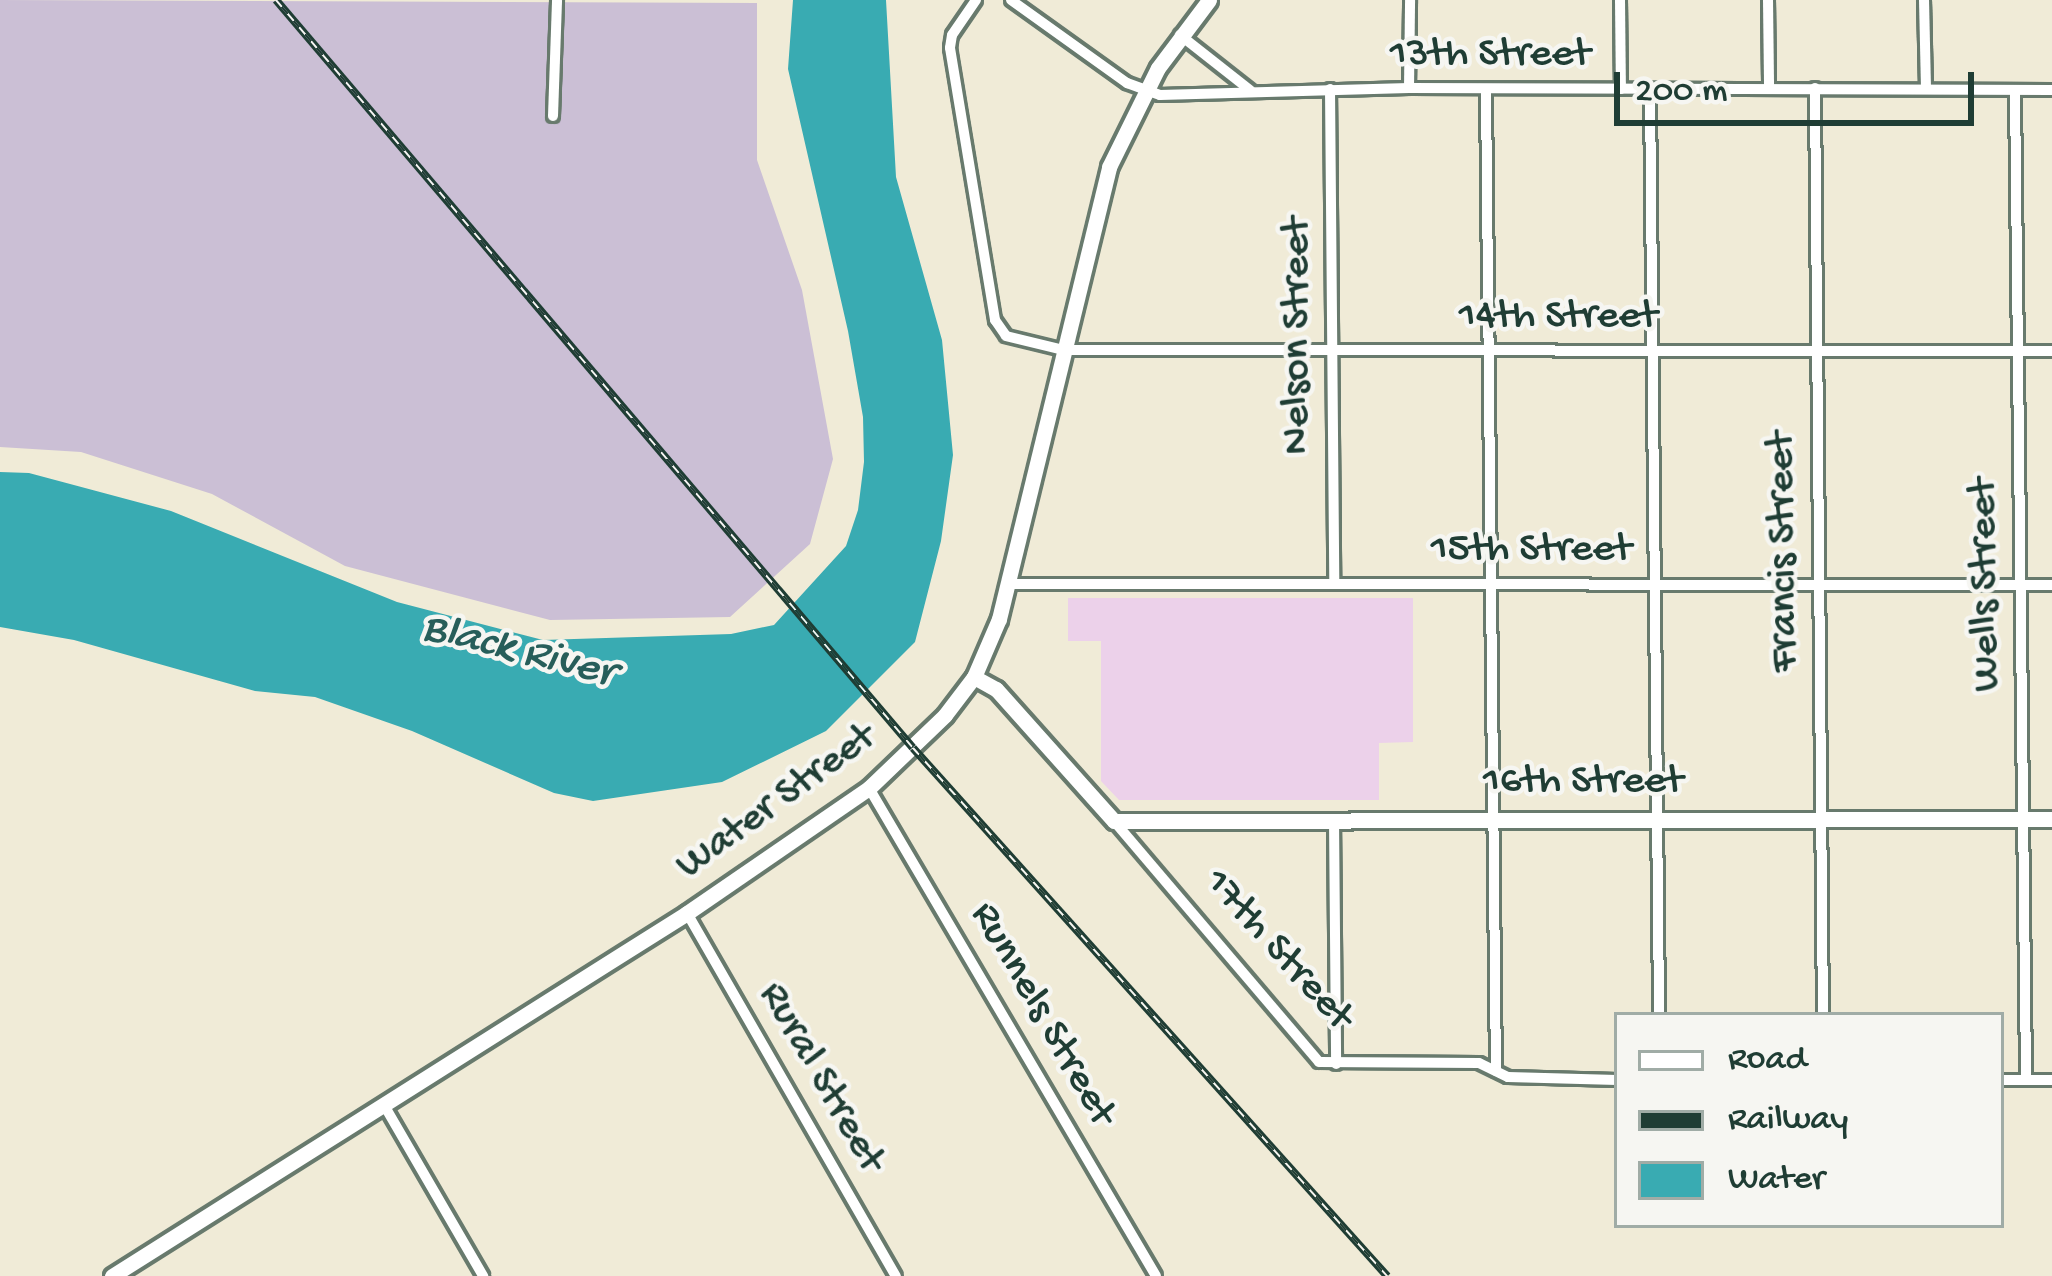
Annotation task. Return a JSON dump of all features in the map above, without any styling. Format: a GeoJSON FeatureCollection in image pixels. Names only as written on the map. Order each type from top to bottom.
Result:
{"type":"FeatureCollection","features":[{"type":"Feature","properties":{"kind":"street"},"geometry":{"type":"LineString","coordinates":[[553,116],[557,0]]}},
{"type":"Feature","properties":{"kind":"street","name":"14th Street"},"geometry":{"type":"LineString","coordinates":[[976,0],[952,35],[950,48],[995,320],[1006,336],[1064,350],[2052,351]]}},
{"type":"Feature","properties":{"kind":"street"},"geometry":{"type":"LineString","coordinates":[[1011,0],[1144,93]]}},
{"type":"Feature","properties":{"kind":"street","name":"Water Street"},"geometry":{"type":"LineString","coordinates":[[112,1276],[687,913],[869,788],[945,715],[974,677],[1010,584],[1109,167],[1144,93],[1180,34],[1209,0]]}},
{"type":"Feature","properties":{"kind":"street"},"geometry":{"type":"LineString","coordinates":[[1409,88],[1410,0]]}},
{"type":"Feature","properties":{"kind":"street"},"geometry":{"type":"LineString","coordinates":[[1620,0],[1621,89]]}},
{"type":"Feature","properties":{"kind":"street"},"geometry":{"type":"LineString","coordinates":[[1768,0],[1769,88]]}},
{"type":"Feature","properties":{"kind":"street"},"geometry":{"type":"LineString","coordinates":[[1924,0],[1926,88]]}},
{"type":"Feature","properties":{"kind":"street"},"geometry":{"type":"LineString","coordinates":[[1180,34],[1250,90]]}},
{"type":"Feature","properties":{"kind":"street","name":"13th Street"},"geometry":{"type":"LineString","coordinates":[[1144,93],[1409,88],[2052,90]]}},
{"type":"Feature","properties":{"kind":"street","name":"Francis Street"},"geometry":{"type":"LineString","coordinates":[[1815,88],[1823,1012]]}},
{"type":"Feature","properties":{"kind":"street","name":"Nelson Street"},"geometry":{"type":"LineString","coordinates":[[1330,89],[1334,582]]}},
{"type":"Feature","properties":{"kind":"street"},"geometry":{"type":"LineString","coordinates":[[1486,89],[1496,1071]]}},
{"type":"Feature","properties":{"kind":"street"},"geometry":{"type":"LineString","coordinates":[[1650,89],[1659,1012]]}},
{"type":"Feature","properties":{"kind":"street","name":"Wells Street"},"geometry":{"type":"LineString","coordinates":[[2015,90],[2026,1080]]}},
{"type":"Feature","properties":{"kind":"street","name":"15th Street"},"geometry":{"type":"LineString","coordinates":[[1010,584],[2052,585]]}},
{"type":"Feature","properties":{"kind":"street","name":"17th Street"},"geometry":{"type":"LineString","coordinates":[[974,677],[997,689],[1312,1056],[1336,1064],[1479,1063],[1525,1078],[1614,1080]]}},
{"type":"Feature","properties":{"kind":"street","name":"Runnels Street"},"geometry":{"type":"LineString","coordinates":[[869,788],[1156,1276]]}},
{"type":"Feature","properties":{"kind":"street"},"geometry":{"type":"LineString","coordinates":[[1334,819],[1336,1064]]}},
{"type":"Feature","properties":{"kind":"street","name":"16th Street"},"geometry":{"type":"LineString","coordinates":[[1114,821],[2052,819]]}},
{"type":"Feature","properties":{"kind":"street","name":"Rural Street"},"geometry":{"type":"LineString","coordinates":[[687,913],[896,1276]]}},
{"type":"Feature","properties":{"kind":"street"},"geometry":{"type":"LineString","coordinates":[[2004,1080],[2052,1080]]}},
{"type":"Feature","properties":{"kind":"street"},"geometry":{"type":"LineString","coordinates":[[384,1105],[483,1276]]}},
{"type":"Feature","properties":{"kind":"shaded area"},"geometry":{"type":"Polygon","coordinates":[[[0,0],[757,3],[757,160],[802,290],[833,459],[810,544],[730,617],[550,620],[345,566],[212,494],[81,452],[0,447],[0,0]]]}},
{"type":"Feature","properties":{"kind":"shaded area"},"geometry":{"type":"Polygon","coordinates":[[[1068,598],[1413,598],[1413,742],[1379,743],[1379,800],[1119,800],[1101,781],[1101,641],[1068,641],[1068,598]]]}},
{"type":"Feature","properties":{"kind":"water","name":"Black River"},"geometry":{"type":"Polygon","coordinates":[[[793,0],[886,0],[896,177],[942,340],[953,455],[941,541],[915,642],[826,731],[722,782],[593,801],[554,793],[412,731],[315,697],[255,691],[74,640],[0,627],[0,472],[29,473],[171,511],[397,602],[543,640],[731,634],[774,625],[846,546],[858,510],[864,462],[863,417],[848,331],[788,69],[793,0]]]}},
{"type":"Feature","properties":{"kind":"railway"},"geometry":{"type":"LineString","coordinates":[[276,0],[913,748],[1387,1276]]}}]}
